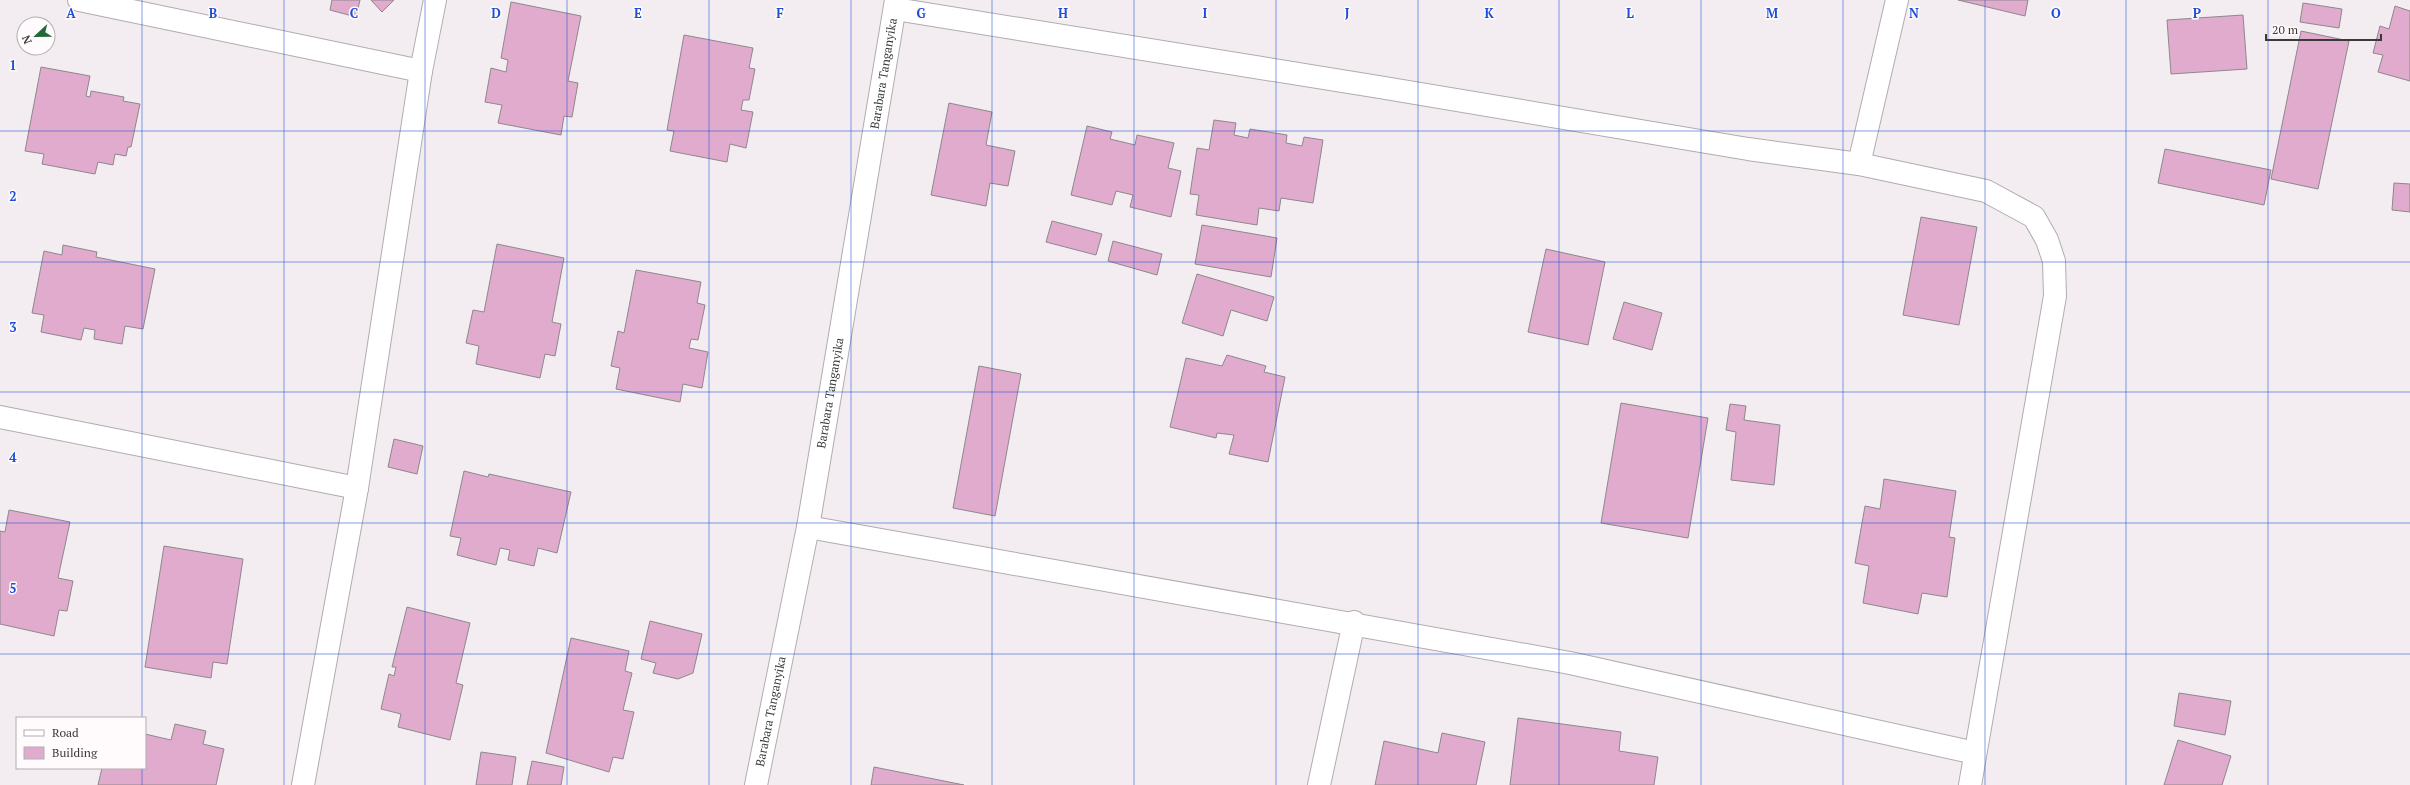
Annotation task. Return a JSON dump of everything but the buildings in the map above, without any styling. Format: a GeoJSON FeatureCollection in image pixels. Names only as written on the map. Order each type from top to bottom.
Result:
{"type":"FeatureCollection","features":[{"type":"Feature","properties":{"kind":"street"},"geometry":{"type":"LineString","coordinates":[[79,0],[421,71]]}},
{"type":"Feature","properties":{"kind":"street"},"geometry":{"type":"LineString","coordinates":[[303,785],[357,488],[421,71],[435,0]]}},
{"type":"Feature","properties":{"kind":"street"},"geometry":{"type":"LineString","coordinates":[[1859,164],[1897,0]]}},
{"type":"Feature","properties":{"kind":"street"},"geometry":{"type":"LineString","coordinates":[[896,5],[1748,149],[1859,164],[1986,191],[2034,217],[2047,240],[2054,261],[2055,296],[1970,785]]}},
{"type":"Feature","properties":{"kind":"street","name":"Barabara Tanganyika"},"geometry":{"type":"LineString","coordinates":[[756,785],[808,527],[896,5]]}},
{"type":"Feature","properties":{"kind":"street"},"geometry":{"type":"LineString","coordinates":[[0,417],[357,488]]}},
{"type":"Feature","properties":{"kind":"street"},"geometry":{"type":"LineString","coordinates":[[808,527],[1354,622],[1570,663],[1975,753]]}},
{"type":"Feature","properties":{"kind":"street"},"geometry":{"type":"LineString","coordinates":[[1319,785],[1354,622]]}}]}
